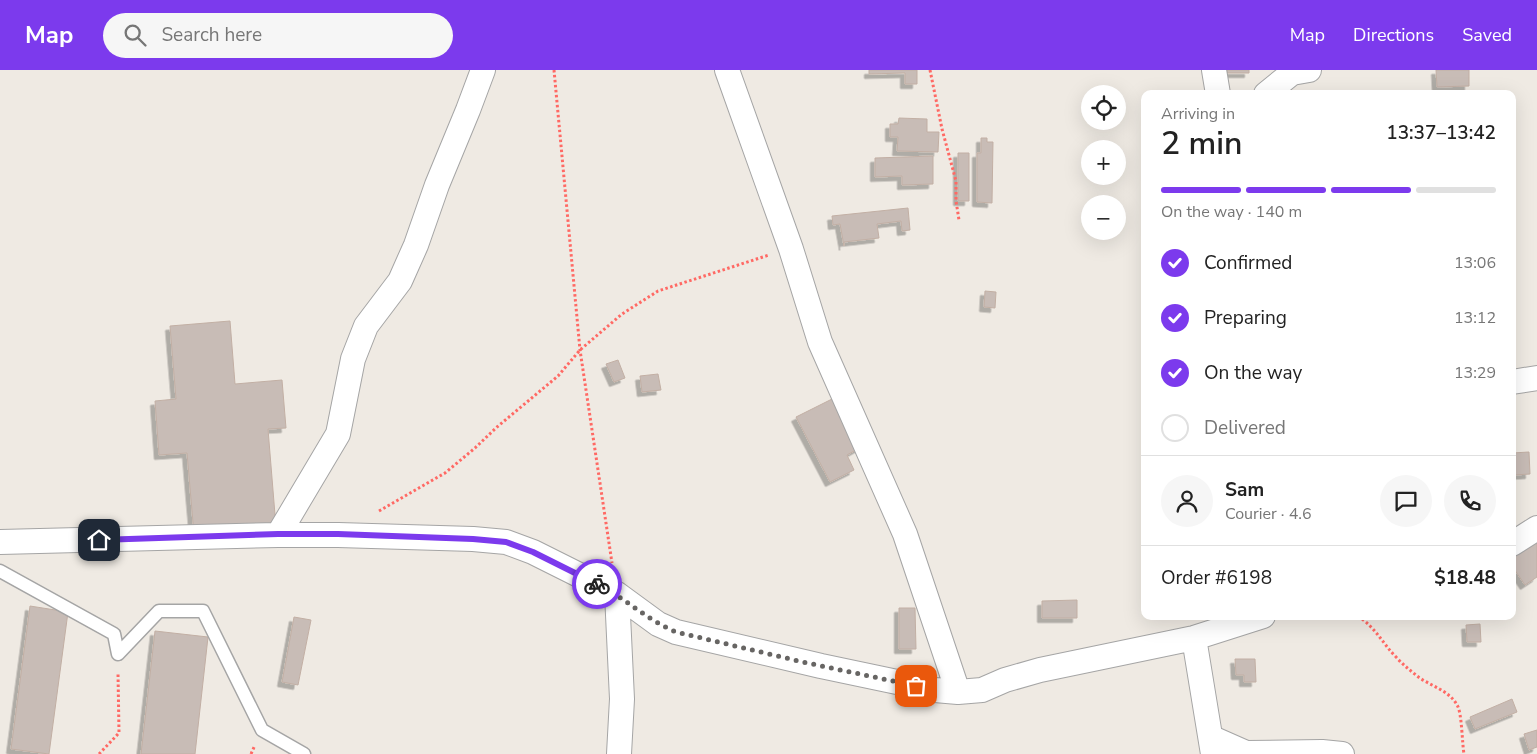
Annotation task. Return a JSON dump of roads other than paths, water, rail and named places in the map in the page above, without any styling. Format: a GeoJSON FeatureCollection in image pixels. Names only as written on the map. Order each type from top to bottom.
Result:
{"type":"FeatureCollection","features":[{"type":"Feature","properties":{"kind":"street"},"geometry":{"type":"LineString","coordinates":[[278,534],[338,434],[353,359],[366,326],[400,281],[416,245],[436,185],[483,70]]}},
{"type":"Feature","properties":{"kind":"street"},"geometry":{"type":"LineString","coordinates":[[727,70],[791,249],[820,342],[905,534],[958,692]]}},
{"type":"Feature","properties":{"kind":"street"},"geometry":{"type":"LineString","coordinates":[[1214,70],[1217,90]]}},
{"type":"Feature","properties":{"kind":"street"},"geometry":{"type":"LineString","coordinates":[[1271,90],[1292,73],[1309,70]]}},
{"type":"Feature","properties":{"kind":"street"},"geometry":{"type":"LineString","coordinates":[[1516,381],[1537,378]]}},
{"type":"Feature","properties":{"kind":"street"},"geometry":{"type":"LineString","coordinates":[[1516,541],[1537,528]]}},
{"type":"Feature","properties":{"kind":"street"},"geometry":{"type":"LineString","coordinates":[[0,542],[278,534],[454,538],[506,542],[533,552],[617,594],[658,624],[676,632],[821,666],[935,690],[958,692],[982,690],[1005,680],[1040,670],[1194,638],[1250,620]]}},
{"type":"Feature","properties":{"kind":"street"},"geometry":{"type":"LineString","coordinates":[[617,594],[622,699],[619,754]]}},
{"type":"Feature","properties":{"kind":"street"},"geometry":{"type":"LineString","coordinates":[[1194,638],[1213,746],[1246,753],[1322,752],[1342,754]]}},
{"type":"Feature","properties":{"kind":"lane"},"geometry":{"type":"LineString","coordinates":[[0,571],[114,634],[118,654],[159,612],[203,611],[262,730],[304,754]]}}]}
